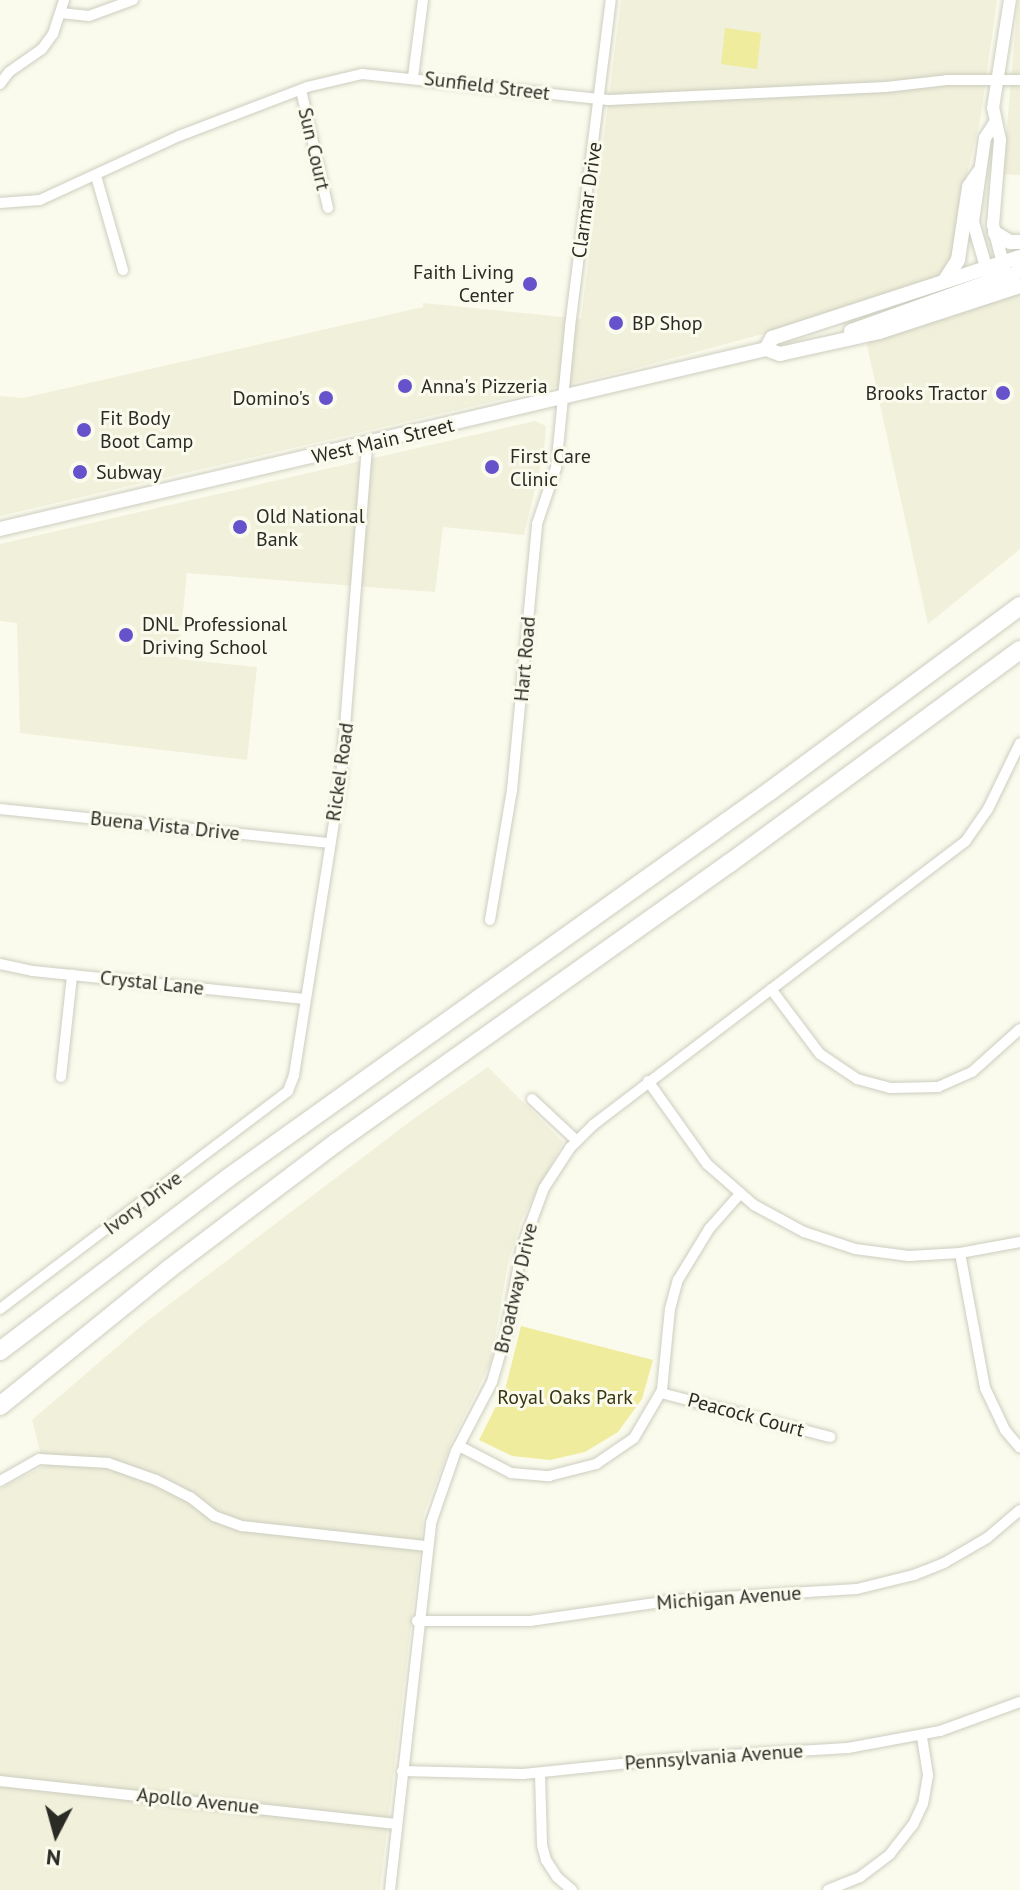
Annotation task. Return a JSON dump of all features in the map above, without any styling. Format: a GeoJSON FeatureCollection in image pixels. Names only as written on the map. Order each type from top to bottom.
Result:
{"type":"FeatureCollection","features":[{"type":"Feature","properties":{"kind":"highway"},"geometry":{"type":"LineString","coordinates":[[0,1351],[228,1178],[1020,605]]}},
{"type":"Feature","properties":{"kind":"highway"},"geometry":{"type":"LineString","coordinates":[[0,1406],[169,1269],[337,1142],[754,845],[1020,650]]}},
{"type":"Feature","properties":{"kind":"main road"},"geometry":{"type":"LineString","coordinates":[[944,281],[958,260],[969,187],[979,172]]}},
{"type":"Feature","properties":{"kind":"main road"},"geometry":{"type":"LineString","coordinates":[[994,229],[1010,242],[1020,242]]}},
{"type":"Feature","properties":{"kind":"main road","name":"West Main Street"},"geometry":{"type":"LineString","coordinates":[[0,529],[766,349],[780,354],[913,323],[991,281],[1002,263],[1020,257]]}},
{"type":"Feature","properties":{"kind":"main road","name":"West Main Street"},"geometry":{"type":"LineString","coordinates":[[766,349],[772,338],[944,281],[1015,281]]}},
{"type":"Feature","properties":{"kind":"street"},"geometry":{"type":"LineString","coordinates":[[0,84],[9,72],[42,49],[61,13],[64,0]]}},
{"type":"Feature","properties":{"kind":"street"},"geometry":{"type":"LineString","coordinates":[[61,13],[89,16],[133,0]]}},
{"type":"Feature","properties":{"kind":"street"},"geometry":{"type":"LineString","coordinates":[[413,77],[423,0]]}},
{"type":"Feature","properties":{"kind":"street","name":"Clarmar Drive"},"geometry":{"type":"LineString","coordinates":[[562,399],[611,0]]}},
{"type":"Feature","properties":{"kind":"street"},"geometry":{"type":"LineString","coordinates":[[991,281],[973,222],[985,138],[994,124],[1010,0]]}},
{"type":"Feature","properties":{"kind":"street","name":"Sunfield Street"},"geometry":{"type":"LineString","coordinates":[[0,203],[40,200],[179,136],[301,90],[362,74],[601,99],[886,87],[999,78],[1020,80]]}},
{"type":"Feature","properties":{"kind":"street","name":"Sun Court"},"geometry":{"type":"LineString","coordinates":[[301,90],[328,208]]}},
{"type":"Feature","properties":{"kind":"street"},"geometry":{"type":"LineString","coordinates":[[994,124],[1000,140],[994,229]]}},
{"type":"Feature","properties":{"kind":"street"},"geometry":{"type":"LineString","coordinates":[[979,172],[986,178],[986,207],[1002,263],[1015,281]]}},
{"type":"Feature","properties":{"kind":"street"},"geometry":{"type":"LineString","coordinates":[[96,176],[123,270]]}},
{"type":"Feature","properties":{"kind":"street","name":"Hart Road"},"geometry":{"type":"LineString","coordinates":[[490,920],[512,790],[537,524],[556,468],[562,399]]}},
{"type":"Feature","properties":{"kind":"street","name":"Rickel Road"},"geometry":{"type":"LineString","coordinates":[[284,1095],[294,1075],[345,748],[367,444]]}},
{"type":"Feature","properties":{"kind":"street","name":"Broadway Drive"},"geometry":{"type":"LineString","coordinates":[[390,1890],[417,1621],[437,1498],[492,1382],[527,1229],[544,1188],[576,1140],[648,1081],[965,842],[988,809],[1018,750]]}},
{"type":"Feature","properties":{"kind":"street","name":"Buena Vista Drive"},"geometry":{"type":"LineString","coordinates":[[0,809],[330,843]]}},
{"type":"Feature","properties":{"kind":"street","name":"Crystal Lane"},"geometry":{"type":"LineString","coordinates":[[0,966],[305,999]]}},
{"type":"Feature","properties":{"kind":"street"},"geometry":{"type":"LineString","coordinates":[[61,1077],[72,975]]}},
{"type":"Feature","properties":{"kind":"street"},"geometry":{"type":"LineString","coordinates":[[771,989],[820,1054],[857,1079],[890,1088],[938,1087],[972,1072],[1020,1029]]}},
{"type":"Feature","properties":{"kind":"street"},"geometry":{"type":"LineString","coordinates":[[648,1081],[707,1164],[740,1194],[781,1221],[855,1249],[909,1256],[960,1253],[1020,1242]]}},
{"type":"Feature","properties":{"kind":"street","name":"Ivory Drive"},"geometry":{"type":"LineString","coordinates":[[0,1309],[284,1095]]}},
{"type":"Feature","properties":{"kind":"street"},"geometry":{"type":"LineString","coordinates":[[532,1099],[576,1140]]}},
{"type":"Feature","properties":{"kind":"street"},"geometry":{"type":"LineString","coordinates":[[459,1446],[511,1473],[549,1476],[585,1468],[608,1457],[634,1438],[661,1393],[670,1309],[678,1280],[709,1229],[740,1194]]}},
{"type":"Feature","properties":{"kind":"street"},"geometry":{"type":"LineString","coordinates":[[960,1253],[985,1388],[1005,1430],[1020,1448]]}},
{"type":"Feature","properties":{"kind":"street","name":"Peacock Court"},"geometry":{"type":"LineString","coordinates":[[661,1393],[830,1437]]}},
{"type":"Feature","properties":{"kind":"street"},"geometry":{"type":"LineString","coordinates":[[0,1481],[39,1459],[108,1463],[156,1480],[190,1497],[214,1516],[242,1526],[427,1546]]}},
{"type":"Feature","properties":{"kind":"street","name":"Michigan Avenue"},"geometry":{"type":"LineString","coordinates":[[417,1621],[530,1621],[676,1600],[857,1589],[914,1575],[944,1563],[987,1538],[1020,1510]]}},
{"type":"Feature","properties":{"kind":"street","name":"Pennsylvania Avenue"},"geometry":{"type":"LineString","coordinates":[[402,1771],[484,1776],[679,1758],[848,1748],[922,1736],[1020,1702]]}},
{"type":"Feature","properties":{"kind":"street"},"geometry":{"type":"LineString","coordinates":[[828,1890],[860,1877],[903,1840],[923,1804],[928,1762],[922,1736]]}},
{"type":"Feature","properties":{"kind":"street"},"geometry":{"type":"LineString","coordinates":[[540,1773],[542,1845],[546,1860],[557,1877],[572,1890]]}},
{"type":"Feature","properties":{"kind":"street","name":"Apollo Avenue"},"geometry":{"type":"LineString","coordinates":[[0,1781],[396,1824]]}},
{"type":"Feature","properties":{"kind":"street"},"geometry":{"type":"LineString","coordinates":[[860,1877],[865,1890]]}},
{"type":"Feature","properties":{"kind":"shaded area"},"geometry":{"type":"Polygon","coordinates":[[[621,0],[997,0],[980,121],[964,186],[953,260],[941,276],[771,332],[629,370],[0,516],[0,396],[23,398],[423,307],[423,303],[581,319],[621,0]]]}},
{"type":"Feature","properties":{"kind":"shaded area"},"geometry":{"type":"Polygon","coordinates":[[[1020,0],[1020,175],[1003,174],[1020,0]]]}},
{"type":"Feature","properties":{"kind":"shaded area"},"geometry":{"type":"Polygon","coordinates":[[[1020,293],[1020,549],[928,624],[867,345],[870,340],[1020,293]]]}},
{"type":"Feature","properties":{"kind":"shaded area"},"geometry":{"type":"Polygon","coordinates":[[[535,421],[546,426],[544,452],[524,535],[443,527],[435,592],[187,573],[178,659],[257,667],[247,760],[20,733],[17,623],[0,621],[0,544],[535,421]]]}},
{"type":"Feature","properties":{"kind":"shaded area"},"geometry":{"type":"Polygon","coordinates":[[[488,1067],[563,1142],[521,1221],[508,1263],[491,1362],[452,1441],[424,1513],[380,1890],[0,1890],[0,1489],[44,1466],[32,1420],[146,1322],[416,1117],[488,1067]]]}},
{"type":"Feature","properties":{"kind":"green space"},"geometry":{"type":"Polygon","coordinates":[[[725,28],[761,33],[757,69],[721,64],[725,28]]]}},
{"type":"Feature","properties":{"kind":"green space","name":"Royal Oaks Park"},"geometry":{"type":"Polygon","coordinates":[[[521,1326],[653,1360],[642,1399],[618,1432],[585,1452],[550,1460],[512,1456],[479,1440],[506,1386],[521,1326]]]}},
{"type":"Feature","properties":{"kind":"place","name":"Faith Living Center"},"geometry":{"type":"Point","coordinates":[530,284]}},
{"type":"Feature","properties":{"kind":"place","name":"BP Shop"},"geometry":{"type":"Point","coordinates":[616,323]}},
{"type":"Feature","properties":{"kind":"place","name":"Anna's Pizzeria"},"geometry":{"type":"Point","coordinates":[405,386]}},
{"type":"Feature","properties":{"kind":"place","name":"Brooks Tractor"},"geometry":{"type":"Point","coordinates":[1003,393]}},
{"type":"Feature","properties":{"kind":"place","name":"Domino's"},"geometry":{"type":"Point","coordinates":[326,398]}},
{"type":"Feature","properties":{"kind":"place","name":"Fit Body Boot Camp"},"geometry":{"type":"Point","coordinates":[84,430]}},
{"type":"Feature","properties":{"kind":"place","name":"First Care Clinic"},"geometry":{"type":"Point","coordinates":[492,467]}},
{"type":"Feature","properties":{"kind":"place","name":"Subway"},"geometry":{"type":"Point","coordinates":[80,472]}},
{"type":"Feature","properties":{"kind":"place","name":"Old National Bank"},"geometry":{"type":"Point","coordinates":[240,527]}},
{"type":"Feature","properties":{"kind":"place","name":"DNL Professional Driving School"},"geometry":{"type":"Point","coordinates":[126,635]}}]}
